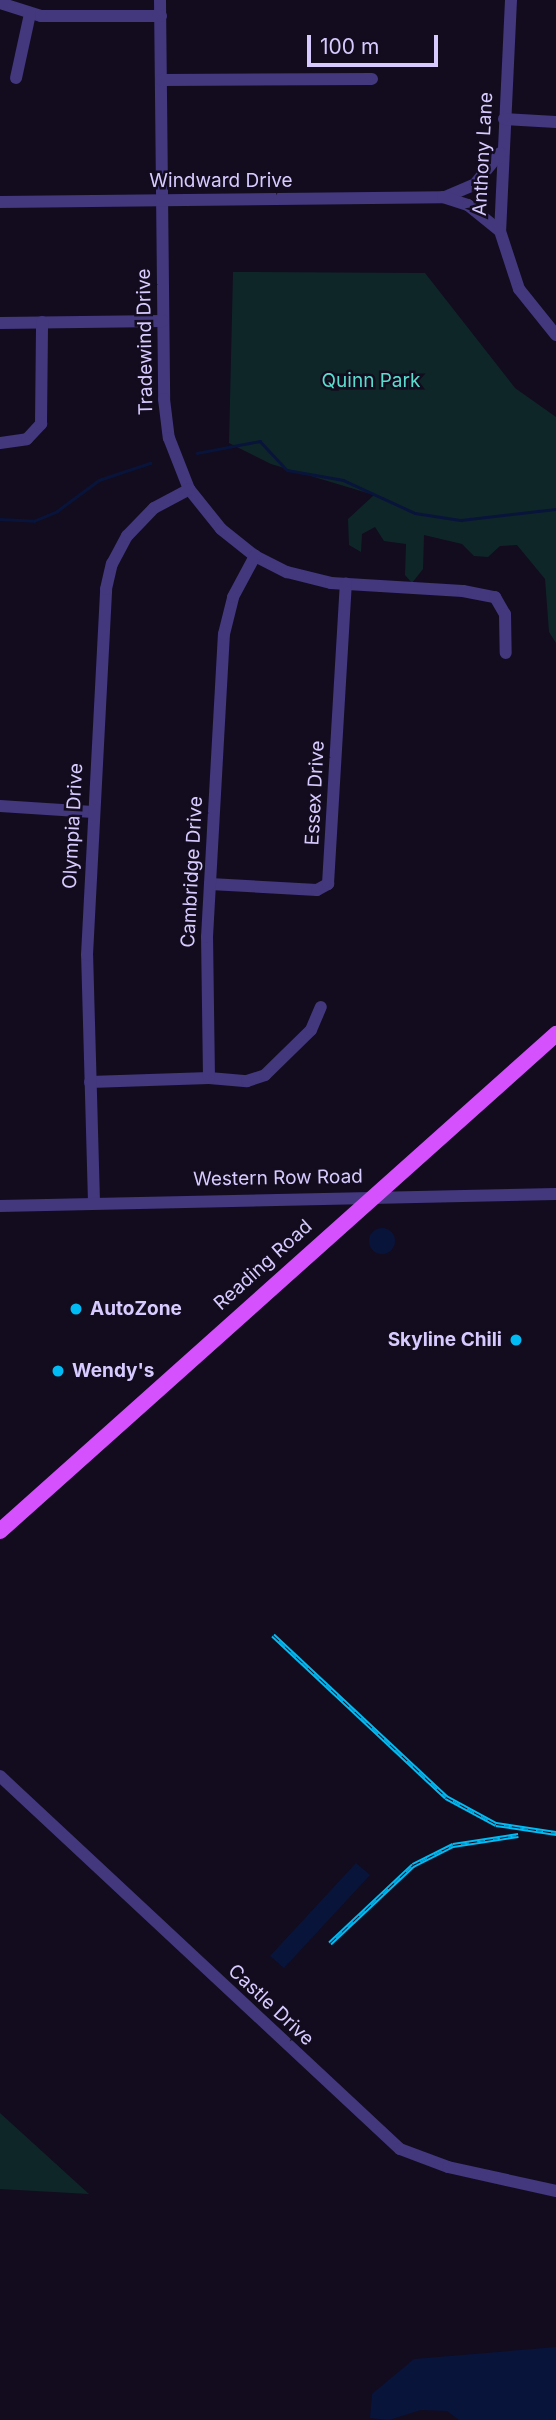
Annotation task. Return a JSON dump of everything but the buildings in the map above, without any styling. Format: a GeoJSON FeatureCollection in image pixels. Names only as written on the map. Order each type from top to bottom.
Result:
{"type":"FeatureCollection","features":[{"type":"Feature","properties":{"kind":"main road","name":"Reading Road"},"geometry":{"type":"LineString","coordinates":[[0,1531],[556,1034]]}},
{"type":"Feature","properties":{"kind":"street","name":"Tradewind Drive"},"geometry":{"type":"LineString","coordinates":[[160,0],[165,419],[189,489],[221,529],[255,556],[296,575],[346,584],[489,594],[505,614],[506,653]]}},
{"type":"Feature","properties":{"kind":"street","name":"Anthony Lane"},"geometry":{"type":"LineString","coordinates":[[511,0],[500,231],[519,289],[556,335]]}},
{"type":"Feature","properties":{"kind":"street"},"geometry":{"type":"LineString","coordinates":[[0,3],[30,14],[160,16]]}},
{"type":"Feature","properties":{"kind":"street"},"geometry":{"type":"LineString","coordinates":[[16,78],[30,14]]}},
{"type":"Feature","properties":{"kind":"street"},"geometry":{"type":"LineString","coordinates":[[161,80],[372,79]]}},
{"type":"Feature","properties":{"kind":"street"},"geometry":{"type":"LineString","coordinates":[[504,119],[556,122]]}},
{"type":"Feature","properties":{"kind":"street","name":"Windward Drive"},"geometry":{"type":"LineString","coordinates":[[443,197],[475,184],[502,150]]}},
{"type":"Feature","properties":{"kind":"street","name":"Windward Drive"},"geometry":{"type":"LineString","coordinates":[[0,202],[443,197],[468,205],[500,231]]}},
{"type":"Feature","properties":{"kind":"street"},"geometry":{"type":"LineString","coordinates":[[0,323],[163,321]]}},
{"type":"Feature","properties":{"kind":"street"},"geometry":{"type":"LineString","coordinates":[[0,443],[27,439],[40,424],[42,322]]}},
{"type":"Feature","properties":{"kind":"street","name":"Olympia Drive"},"geometry":{"type":"LineString","coordinates":[[94,1202],[87,955],[106,589],[112,564],[139,521],[189,489]]}},
{"type":"Feature","properties":{"kind":"street","name":"Cambridge Drive"},"geometry":{"type":"LineString","coordinates":[[209,1078],[210,884],[225,621],[255,556]]}},
{"type":"Feature","properties":{"kind":"street","name":"Essex Drive"},"geometry":{"type":"LineString","coordinates":[[210,884],[317,890],[328,884],[346,584]]}},
{"type":"Feature","properties":{"kind":"street"},"geometry":{"type":"LineString","coordinates":[[0,806],[93,812]]}},
{"type":"Feature","properties":{"kind":"street"},"geometry":{"type":"LineString","coordinates":[[90,1082],[209,1078],[247,1081],[265,1075],[312,1030],[321,1007]]}},
{"type":"Feature","properties":{"kind":"street","name":"Western Row Road"},"geometry":{"type":"LineString","coordinates":[[0,1206],[556,1194]]}},
{"type":"Feature","properties":{"kind":"street","name":"Castle Drive"},"geometry":{"type":"LineString","coordinates":[[0,1776],[400,2149],[429,2162],[556,2191]]}},
{"type":"Feature","properties":{"kind":"green space","name":"Quinn Park"},"geometry":{"type":"Polygon","coordinates":[[[233,272],[425,273],[515,388],[556,417],[556,643],[549,632],[545,579],[517,545],[500,546],[488,557],[474,556],[462,544],[424,535],[423,569],[412,583],[405,575],[406,544],[384,541],[375,527],[362,534],[361,552],[349,545],[348,519],[374,495],[271,464],[229,443],[233,272]]]}},
{"type":"Feature","properties":{"kind":"green space"},"geometry":{"type":"Polygon","coordinates":[[[0,2113],[89,2194],[0,2189],[0,2113]]]}},
{"type":"Feature","properties":{"kind":"water"},"geometry":{"type":"Polygon","coordinates":[[[382,1228],[391,1232],[395,1241],[391,1250],[382,1254],[373,1250],[369,1241],[373,1232],[382,1228]]]}},
{"type":"Feature","properties":{"kind":"water"},"geometry":{"type":"Polygon","coordinates":[[[356,1863],[370,1875],[284,1968],[270,1956],[356,1863]]]}},
{"type":"Feature","properties":{"kind":"water"},"geometry":{"type":"Polygon","coordinates":[[[556,2347],[556,2420],[459,2420],[447,2411],[421,2410],[389,2420],[370,2418],[372,2394],[414,2359],[556,2347]]]}},
{"type":"Feature","properties":{"kind":"waterway"},"geometry":{"type":"LineString","coordinates":[[197,453],[260,441],[287,470],[343,480],[415,513],[461,520],[556,509]]}},
{"type":"Feature","properties":{"kind":"waterway"},"geometry":{"type":"LineString","coordinates":[[0,519],[34,521],[57,511],[99,480],[150,463]]}},
{"type":"Feature","properties":{"kind":"railway"},"geometry":{"type":"LineString","coordinates":[[273,1635],[446,1797],[496,1824],[556,1833]]}},
{"type":"Feature","properties":{"kind":"railway"},"geometry":{"type":"LineString","coordinates":[[330,1943],[413,1865],[453,1845],[518,1835]]}},
{"type":"Feature","properties":{"kind":"place","name":"AutoZone"},"geometry":{"type":"Point","coordinates":[76,1309]}},
{"type":"Feature","properties":{"kind":"place","name":"Skyline Chili"},"geometry":{"type":"Point","coordinates":[516,1340]}},
{"type":"Feature","properties":{"kind":"place","name":"Wendy's"},"geometry":{"type":"Point","coordinates":[58,1371]}}]}
